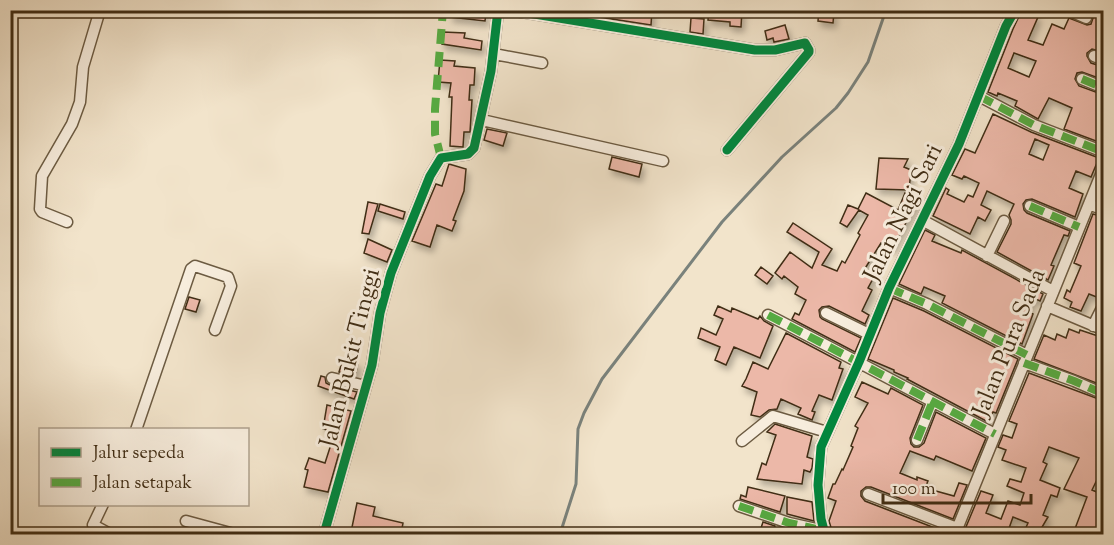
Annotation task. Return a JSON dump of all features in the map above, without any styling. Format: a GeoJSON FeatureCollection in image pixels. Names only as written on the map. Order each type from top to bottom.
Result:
{"type":"FeatureCollection","features":[{"type":"Feature","properties":{"kind":"street"},"geometry":{"type":"LineString","coordinates":[[67,222],[42,212],[40,209],[42,176],[72,124],[80,102],[83,67],[100,10]]}},
{"type":"Feature","properties":{"kind":"street","name":"Jalan Bukit Tinggi"},"geometry":{"type":"LineString","coordinates":[[324,534],[372,365],[380,313],[391,273],[430,176],[441,158],[471,152],[474,148],[482,120],[494,54],[498,10]]}},
{"type":"Feature","properties":{"kind":"street"},"geometry":{"type":"LineString","coordinates":[[510,10],[755,50],[775,50],[805,43],[809,52],[727,150]]}},
{"type":"Feature","properties":{"kind":"street","name":"Jalan Nagi Sari"},"geometry":{"type":"LineString","coordinates":[[825,533],[821,519],[818,485],[821,447],[871,335],[889,288],[959,144],[1006,26],[1015,10]]}},
{"type":"Feature","properties":{"kind":"street"},"geometry":{"type":"LineString","coordinates":[[1068,10],[1086,18]]}},
{"type":"Feature","properties":{"kind":"street"},"geometry":{"type":"LineString","coordinates":[[494,54],[542,63]]}},
{"type":"Feature","properties":{"kind":"street"},"geometry":{"type":"LineString","coordinates":[[1082,79],[1104,88]]}},
{"type":"Feature","properties":{"kind":"street"},"geometry":{"type":"LineString","coordinates":[[979,96],[1034,125],[1104,152]]}},
{"type":"Feature","properties":{"kind":"street"},"geometry":{"type":"LineString","coordinates":[[482,120],[663,161]]}},
{"type":"Feature","properties":{"kind":"street","name":"Jalan Pura Sada"},"geometry":{"type":"LineString","coordinates":[[956,531],[992,434],[1026,359],[1079,227],[1100,183],[1104,167]]}},
{"type":"Feature","properties":{"kind":"street"},"geometry":{"type":"LineString","coordinates":[[1089,204],[1104,210]]}},
{"type":"Feature","properties":{"kind":"street"},"geometry":{"type":"LineString","coordinates":[[1030,206],[1079,227]]}},
{"type":"Feature","properties":{"kind":"street"},"geometry":{"type":"LineString","coordinates":[[922,220],[1053,291]]}},
{"type":"Feature","properties":{"kind":"street"},"geometry":{"type":"LineString","coordinates":[[987,256],[1004,221]]}},
{"type":"Feature","properties":{"kind":"street"},"geometry":{"type":"LineString","coordinates":[[136,428],[191,269],[195,266],[228,277],[231,281],[215,330]]}},
{"type":"Feature","properties":{"kind":"street"},"geometry":{"type":"LineString","coordinates":[[889,288],[927,304],[1026,359],[1104,394]]}},
{"type":"Feature","properties":{"kind":"street"},"geometry":{"type":"LineString","coordinates":[[1047,306],[1098,328],[1104,304]]}},
{"type":"Feature","properties":{"kind":"street"},"geometry":{"type":"LineString","coordinates":[[826,313],[871,335]]}},
{"type":"Feature","properties":{"kind":"street"},"geometry":{"type":"LineString","coordinates":[[768,315],[992,434]]}},
{"type":"Feature","properties":{"kind":"street"},"geometry":{"type":"LineString","coordinates":[[1039,363],[1066,375]]}},
{"type":"Feature","properties":{"kind":"street"},"geometry":{"type":"LineString","coordinates":[[332,378],[366,386]]}},
{"type":"Feature","properties":{"kind":"street"},"geometry":{"type":"LineString","coordinates":[[917,440],[933,403]]}},
{"type":"Feature","properties":{"kind":"street"},"geometry":{"type":"LineString","coordinates":[[951,408],[992,434]]}},
{"type":"Feature","properties":{"kind":"street"},"geometry":{"type":"LineString","coordinates":[[742,441],[773,416],[827,432]]}},
{"type":"Feature","properties":{"kind":"street"},"geometry":{"type":"LineString","coordinates":[[868,494],[956,531]]}},
{"type":"Feature","properties":{"kind":"street"},"geometry":{"type":"LineString","coordinates":[[87,534],[102,506]]}},
{"type":"Feature","properties":{"kind":"street"},"geometry":{"type":"LineString","coordinates":[[739,506],[825,533]]}},
{"type":"Feature","properties":{"kind":"street"},"geometry":{"type":"LineString","coordinates":[[186,521],[234,534]]}},
{"type":"Feature","properties":{"kind":"street"},"geometry":{"type":"LineString","coordinates":[[93,525],[110,534]]}},
{"type":"Feature","properties":{"kind":"building"},"geometry":{"type":"Polygon","coordinates":[[[451,10],[486,13],[485,21],[450,17],[451,10]]]}},
{"type":"Feature","properties":{"kind":"building"},"geometry":{"type":"Polygon","coordinates":[[[600,10],[652,10],[651,25],[599,17],[600,10]]]}},
{"type":"Feature","properties":{"kind":"building"},"geometry":{"type":"Polygon","coordinates":[[[709,10],[742,10],[741,27],[730,26],[730,22],[708,20],[709,10]]]}},
{"type":"Feature","properties":{"kind":"building"},"geometry":{"type":"Polygon","coordinates":[[[819,10],[834,12],[833,23],[818,21],[819,10]]]}},
{"type":"Feature","properties":{"kind":"building"},"geometry":{"type":"Polygon","coordinates":[[[1022,10],[1028,10],[1038,17],[1028,40],[1043,45],[1052,24],[1064,29],[1069,18],[1087,25],[1091,24],[1093,18],[1092,13],[1088,10],[1104,12],[1104,52],[1092,49],[1087,56],[1091,63],[1104,67],[1104,80],[1082,72],[1077,73],[1075,79],[1079,86],[1104,95],[1104,144],[1064,129],[1072,108],[1049,98],[1038,119],[1015,106],[1017,101],[998,93],[997,96],[988,92],[1022,10]],[[1014,53],[1008,68],[1029,77],[1036,61],[1014,53]]]}},
{"type":"Feature","properties":{"kind":"building"},"geometry":{"type":"Polygon","coordinates":[[[691,18],[704,19],[703,34],[690,32],[691,18]]]}},
{"type":"Feature","properties":{"kind":"building"},"geometry":{"type":"Polygon","coordinates":[[[785,25],[789,39],[774,42],[773,38],[767,40],[765,31],[785,25]]]}},
{"type":"Feature","properties":{"kind":"building"},"geometry":{"type":"Polygon","coordinates":[[[443,32],[465,33],[464,38],[482,41],[481,50],[442,44],[443,32]]]}},
{"type":"Feature","properties":{"kind":"building"},"geometry":{"type":"Polygon","coordinates":[[[440,60],[455,61],[454,66],[475,68],[474,85],[470,85],[469,100],[472,100],[470,132],[464,132],[463,147],[450,146],[451,83],[438,82],[440,60]]]}},
{"type":"Feature","properties":{"kind":"building"},"geometry":{"type":"Polygon","coordinates":[[[993,114],[1031,132],[1099,158],[1091,177],[1076,171],[1069,188],[1083,194],[1075,217],[1032,199],[1026,200],[1023,204],[1027,213],[1070,231],[1068,236],[1064,235],[1051,265],[1054,266],[1048,280],[997,252],[1011,224],[1009,215],[1014,204],[987,191],[981,205],[991,210],[985,221],[978,217],[970,234],[933,216],[946,188],[949,190],[947,194],[964,202],[968,195],[973,197],[979,183],[964,176],[962,179],[952,175],[965,149],[975,153],[993,114]],[[1035,139],[1029,154],[1043,160],[1049,145],[1035,139]]]}},
{"type":"Feature","properties":{"kind":"building"},"geometry":{"type":"Polygon","coordinates":[[[487,129],[507,133],[503,146],[484,140],[487,129]]]}},
{"type":"Feature","properties":{"kind":"building"},"geometry":{"type":"Polygon","coordinates":[[[612,157],[642,164],[639,177],[609,169],[612,157]]]}},
{"type":"Feature","properties":{"kind":"building"},"geometry":{"type":"Polygon","coordinates":[[[879,158],[908,159],[904,167],[911,170],[909,190],[876,189],[879,158]]]}},
{"type":"Feature","properties":{"kind":"building"},"geometry":{"type":"Polygon","coordinates":[[[449,164],[466,169],[464,191],[453,220],[456,221],[452,231],[437,225],[430,247],[412,241],[436,184],[442,186],[449,164]]]}},
{"type":"Feature","properties":{"kind":"building"},"geometry":{"type":"Polygon","coordinates":[[[866,193],[898,210],[905,193],[919,198],[892,249],[881,243],[864,270],[875,275],[868,288],[872,290],[862,311],[869,315],[865,324],[829,306],[819,310],[822,319],[861,338],[855,352],[792,319],[795,313],[799,315],[806,300],[795,294],[798,287],[784,276],[782,279],[775,273],[790,252],[812,268],[819,252],[787,232],[793,223],[832,249],[822,265],[837,271],[842,261],[845,263],[868,215],[859,210],[847,227],[840,223],[848,205],[858,209],[866,193]]]}},
{"type":"Feature","properties":{"kind":"building"},"geometry":{"type":"Polygon","coordinates":[[[368,202],[378,204],[369,234],[362,233],[368,202]]]}},
{"type":"Feature","properties":{"kind":"building"},"geometry":{"type":"Polygon","coordinates":[[[380,204],[405,212],[403,219],[378,211],[380,204]]]}},
{"type":"Feature","properties":{"kind":"building"},"geometry":{"type":"Polygon","coordinates":[[[1093,214],[1104,217],[1104,297],[1099,298],[1089,294],[1081,311],[1070,307],[1072,302],[1064,298],[1067,290],[1070,292],[1081,266],[1074,263],[1093,214]]]}},
{"type":"Feature","properties":{"kind":"building"},"geometry":{"type":"Polygon","coordinates":[[[925,230],[935,235],[932,241],[961,253],[962,250],[1043,294],[1040,301],[1034,298],[1028,312],[1033,314],[1022,344],[942,303],[945,296],[924,287],[921,294],[899,284],[925,230]]]}},
{"type":"Feature","properties":{"kind":"building"},"geometry":{"type":"Polygon","coordinates":[[[368,239],[392,250],[387,262],[364,253],[368,239]]]}},
{"type":"Feature","properties":{"kind":"building"},"geometry":{"type":"Polygon","coordinates":[[[761,267],[773,276],[767,284],[755,275],[761,267]]]}},
{"type":"Feature","properties":{"kind":"building"},"geometry":{"type":"Polygon","coordinates":[[[189,297],[200,300],[196,312],[185,309],[189,297]]]}},
{"type":"Feature","properties":{"kind":"building"},"geometry":{"type":"Polygon","coordinates":[[[893,298],[924,311],[1018,359],[996,413],[993,412],[988,422],[894,370],[868,359],[893,298]]]}},
{"type":"Feature","properties":{"kind":"building"},"geometry":{"type":"Polygon","coordinates":[[[718,306],[731,312],[732,308],[758,319],[760,316],[773,326],[760,358],[734,347],[726,365],[715,360],[720,347],[698,338],[701,328],[716,335],[723,319],[714,315],[718,306]]]}},
{"type":"Feature","properties":{"kind":"building"},"geometry":{"type":"Polygon","coordinates":[[[1069,329],[1104,338],[1101,351],[1104,352],[1104,386],[1034,359],[1044,335],[1055,340],[1057,334],[1066,338],[1069,329]]]}},
{"type":"Feature","properties":{"kind":"building"},"geometry":{"type":"Polygon","coordinates":[[[786,333],[841,362],[839,368],[843,369],[832,400],[819,395],[812,411],[815,412],[812,420],[798,414],[801,408],[781,399],[777,409],[769,410],[760,417],[751,415],[757,392],[742,386],[753,362],[768,369],[786,333]]]}},
{"type":"Feature","properties":{"kind":"building"},"geometry":{"type":"Polygon","coordinates":[[[343,359],[358,364],[355,376],[339,372],[343,359]]]}},
{"type":"Feature","properties":{"kind":"building"},"geometry":{"type":"Polygon","coordinates":[[[1029,373],[1104,401],[1104,431],[1101,438],[1104,439],[1104,456],[1100,466],[1103,467],[1092,490],[1104,495],[1104,534],[1086,531],[1085,534],[1073,534],[1087,497],[1064,489],[1079,458],[1049,447],[1043,462],[1047,464],[1040,480],[1060,488],[1057,497],[1051,495],[1043,515],[1048,517],[1038,534],[1023,534],[1028,523],[1013,517],[1007,534],[985,534],[976,531],[975,534],[963,534],[981,491],[993,495],[986,513],[1001,519],[1008,501],[1020,505],[1024,493],[1007,486],[1010,479],[1021,482],[1026,468],[1002,460],[1006,450],[998,447],[1003,435],[1012,438],[1017,424],[1009,421],[1029,373]]]}},
{"type":"Feature","properties":{"kind":"building"},"geometry":{"type":"Polygon","coordinates":[[[321,376],[325,377],[326,383],[330,385],[357,392],[354,399],[318,386],[321,376]]]}},
{"type":"Feature","properties":{"kind":"building"},"geometry":{"type":"Polygon","coordinates":[[[862,382],[888,394],[891,388],[923,405],[910,438],[914,447],[919,447],[924,443],[936,412],[986,438],[972,471],[936,456],[934,460],[910,451],[900,473],[917,480],[917,477],[928,481],[925,488],[954,496],[959,483],[967,485],[953,519],[871,487],[866,487],[861,491],[861,496],[865,501],[948,534],[833,534],[829,521],[836,501],[828,498],[853,447],[851,446],[858,428],[855,426],[868,403],[855,397],[862,382]]]}},
{"type":"Feature","properties":{"kind":"building"},"geometry":{"type":"Polygon","coordinates":[[[327,405],[351,411],[328,492],[304,487],[308,470],[305,469],[309,458],[325,463],[335,432],[323,429],[327,405]]]}},
{"type":"Feature","properties":{"kind":"building"},"geometry":{"type":"Polygon","coordinates":[[[775,424],[812,436],[807,457],[813,459],[812,468],[810,472],[804,470],[802,484],[757,479],[762,463],[766,465],[776,435],[767,432],[775,424]]]}},
{"type":"Feature","properties":{"kind":"building"},"geometry":{"type":"Polygon","coordinates":[[[748,487],[785,496],[780,512],[740,499],[741,495],[746,497],[748,487]]]}},
{"type":"Feature","properties":{"kind":"building"},"geometry":{"type":"Polygon","coordinates":[[[787,497],[812,502],[814,521],[787,514],[787,497]]]}},
{"type":"Feature","properties":{"kind":"building"},"geometry":{"type":"Polygon","coordinates":[[[357,503],[375,507],[373,516],[403,523],[401,534],[351,532],[357,503]]]}},
{"type":"Feature","properties":{"kind":"building"},"geometry":{"type":"Polygon","coordinates":[[[763,522],[775,526],[773,534],[759,534],[763,522]]]}},
{"type":"Feature","properties":{"kind":"waterway"},"geometry":{"type":"LineString","coordinates":[[560,534],[576,484],[578,429],[602,379],[722,222],[782,157],[836,108],[848,93],[868,62],[886,10]]}},
{"type":"Feature","properties":{"kind":"marked path"},"geometry":{"type":"LineString","coordinates":[[441,158],[435,134],[435,109],[443,10]]}},
{"type":"Feature","properties":{"kind":"marked path"},"geometry":{"type":"LineString","coordinates":[[1082,79],[1104,88]]}},
{"type":"Feature","properties":{"kind":"marked path"},"geometry":{"type":"LineString","coordinates":[[979,96],[1034,125],[1104,152]]}},
{"type":"Feature","properties":{"kind":"marked path"},"geometry":{"type":"LineString","coordinates":[[1030,206],[1079,227]]}},
{"type":"Feature","properties":{"kind":"marked path"},"geometry":{"type":"LineString","coordinates":[[889,288],[927,304],[1027,355]]}},
{"type":"Feature","properties":{"kind":"marked path"},"geometry":{"type":"LineString","coordinates":[[768,315],[995,434]]}},
{"type":"Feature","properties":{"kind":"marked path"},"geometry":{"type":"LineString","coordinates":[[1024,363],[1104,394]]}},
{"type":"Feature","properties":{"kind":"marked path"},"geometry":{"type":"LineString","coordinates":[[917,440],[932,403]]}},
{"type":"Feature","properties":{"kind":"marked path"},"geometry":{"type":"LineString","coordinates":[[739,506],[789,523],[825,531]]}},
{"type":"Feature","properties":{"kind":"cycle path"},"geometry":{"type":"LineString","coordinates":[[324,534],[372,365],[380,313],[391,273],[430,176],[441,158],[468,154],[474,148],[491,71],[498,10]]}},
{"type":"Feature","properties":{"kind":"cycle path"},"geometry":{"type":"LineString","coordinates":[[510,10],[755,50],[775,50],[805,43],[809,52],[727,150]]}},
{"type":"Feature","properties":{"kind":"cycle path"},"geometry":{"type":"LineString","coordinates":[[825,534],[821,519],[818,485],[821,447],[889,288],[959,144],[1006,26],[1015,10]]}}]}
